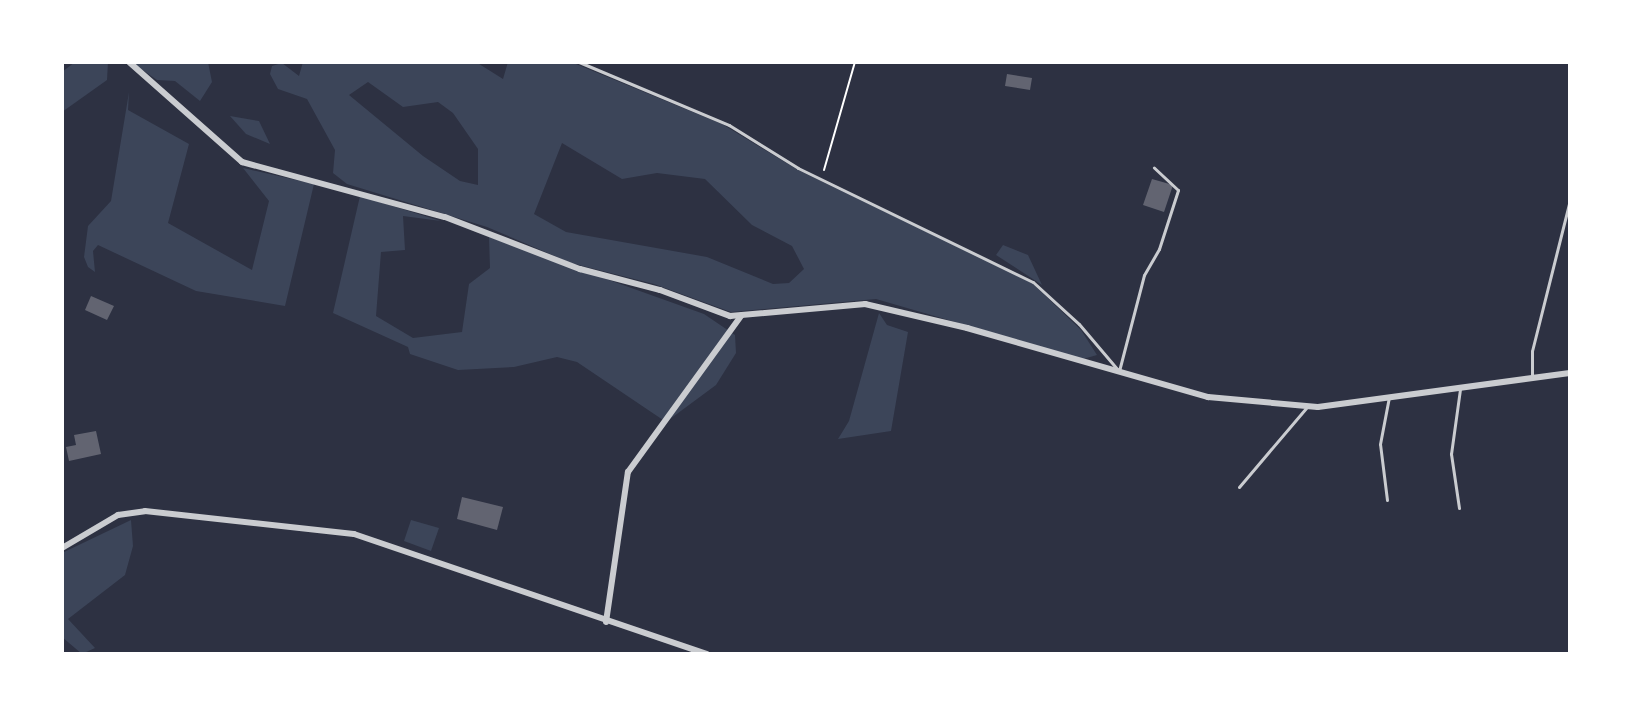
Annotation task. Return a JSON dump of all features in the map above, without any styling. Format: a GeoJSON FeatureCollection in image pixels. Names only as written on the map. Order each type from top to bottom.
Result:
{"type":"FeatureCollection","features":[{"type":"Feature","properties":{"kind":"street"},"geometry":{"type":"LineString","coordinates":[[129,62],[242,162],[445,217],[580,269],[741,316],[865,304],[1208,397],[1307,406],[1570,373]]}},
{"type":"Feature","properties":{"kind":"street"},"geometry":{"type":"LineString","coordinates":[[606,622],[628,472],[741,316]]}},
{"type":"Feature","properties":{"kind":"street"},"geometry":{"type":"LineString","coordinates":[[62,548],[118,515],[145,511],[354,534],[707,654]]}},
{"type":"Feature","properties":{"kind":"lane"},"geometry":{"type":"LineString","coordinates":[[579,62],[729,125],[821,178],[1033,282],[1079,324],[1119,371]]}},
{"type":"Feature","properties":{"kind":"lane"},"geometry":{"type":"LineString","coordinates":[[1119,371],[1144,275],[1159,249],[1178,190],[1154,168]]}},
{"type":"Feature","properties":{"kind":"lane"},"geometry":{"type":"LineString","coordinates":[[1532,377],[1532,351],[1570,200]]}},
{"type":"Feature","properties":{"kind":"lane"},"geometry":{"type":"LineString","coordinates":[[1459,508],[1451,454],[1461,385]]}},
{"type":"Feature","properties":{"kind":"lane"},"geometry":{"type":"LineString","coordinates":[[1387,500],[1380,444],[1389,396]]}},
{"type":"Feature","properties":{"kind":"lane"},"geometry":{"type":"LineString","coordinates":[[1239,487],[1307,406]]}},
{"type":"Feature","properties":{"kind":"path"},"geometry":{"type":"LineString","coordinates":[[821,178],[855,62]]}},
{"type":"Feature","properties":{"kind":"shaded area"},"geometry":{"type":"Polygon","coordinates":[[[75,62],[108,62],[107,80],[62,112],[62,72],[75,62]]]}},
{"type":"Feature","properties":{"kind":"shaded area"},"geometry":{"type":"Polygon","coordinates":[[[131,62],[208,62],[212,82],[200,101],[175,81],[157,80],[131,62]]]}},
{"type":"Feature","properties":{"kind":"shaded area"},"geometry":{"type":"Polygon","coordinates":[[[303,62],[476,62],[503,79],[508,62],[571,62],[722,124],[798,170],[1031,282],[1081,330],[1097,355],[1083,359],[876,299],[731,312],[654,284],[571,263],[487,227],[347,184],[333,173],[335,150],[307,99],[278,89],[270,74],[272,66],[282,63],[299,76],[303,62]],[[368,82],[349,95],[423,156],[460,181],[478,185],[478,149],[453,113],[438,102],[403,107],[368,82]],[[562,143],[534,214],[566,232],[707,257],[773,284],[789,283],[804,269],[792,246],[752,225],[705,179],[657,173],[622,179],[562,143]]]}},
{"type":"Feature","properties":{"kind":"shaded area"},"geometry":{"type":"Polygon","coordinates":[[[129,92],[128,110],[189,144],[168,223],[252,270],[269,201],[243,168],[314,184],[285,306],[196,291],[98,245],[93,251],[95,272],[88,267],[84,257],[88,226],[111,201],[129,92]]]}},
{"type":"Feature","properties":{"kind":"shaded area"},"geometry":{"type":"Polygon","coordinates":[[[230,116],[259,121],[270,144],[246,134],[230,116]]]}},
{"type":"Feature","properties":{"kind":"shaded area"},"geometry":{"type":"Polygon","coordinates":[[[360,196],[441,221],[403,216],[405,250],[381,252],[376,316],[413,338],[462,332],[469,284],[490,268],[489,237],[704,314],[735,335],[736,353],[716,385],[666,422],[577,362],[557,357],[514,367],[458,370],[410,354],[408,347],[333,313],[360,196]]]}},
{"type":"Feature","properties":{"kind":"shaded area"},"geometry":{"type":"Polygon","coordinates":[[[1003,245],[1028,255],[1042,285],[996,255],[1003,245]]]}},
{"type":"Feature","properties":{"kind":"shaded area"},"geometry":{"type":"Polygon","coordinates":[[[879,313],[887,325],[908,332],[891,431],[838,439],[849,421],[879,313]]]}},
{"type":"Feature","properties":{"kind":"shaded area"},"geometry":{"type":"Polygon","coordinates":[[[131,520],[133,546],[125,575],[68,619],[95,648],[82,654],[62,637],[62,553],[131,520]]]}},
{"type":"Feature","properties":{"kind":"shaded area"},"geometry":{"type":"Polygon","coordinates":[[[411,520],[439,528],[431,551],[404,541],[411,520]]]}},
{"type":"Feature","properties":{"kind":"building"},"geometry":{"type":"Polygon","coordinates":[[[1007,74],[1032,78],[1030,90],[1005,86],[1007,74]]]}},
{"type":"Feature","properties":{"kind":"building"},"geometry":{"type":"Polygon","coordinates":[[[1152,179],[1173,185],[1164,212],[1143,205],[1152,179]]]}},
{"type":"Feature","properties":{"kind":"building"},"geometry":{"type":"Polygon","coordinates":[[[91,296],[114,306],[107,320],[85,310],[91,296]]]}},
{"type":"Feature","properties":{"kind":"building"},"geometry":{"type":"Polygon","coordinates":[[[96,431],[101,454],[69,461],[66,447],[76,445],[74,435],[96,431]]]}},
{"type":"Feature","properties":{"kind":"building"},"geometry":{"type":"Polygon","coordinates":[[[462,497],[503,507],[497,530],[457,519],[462,497]]]}}]}
